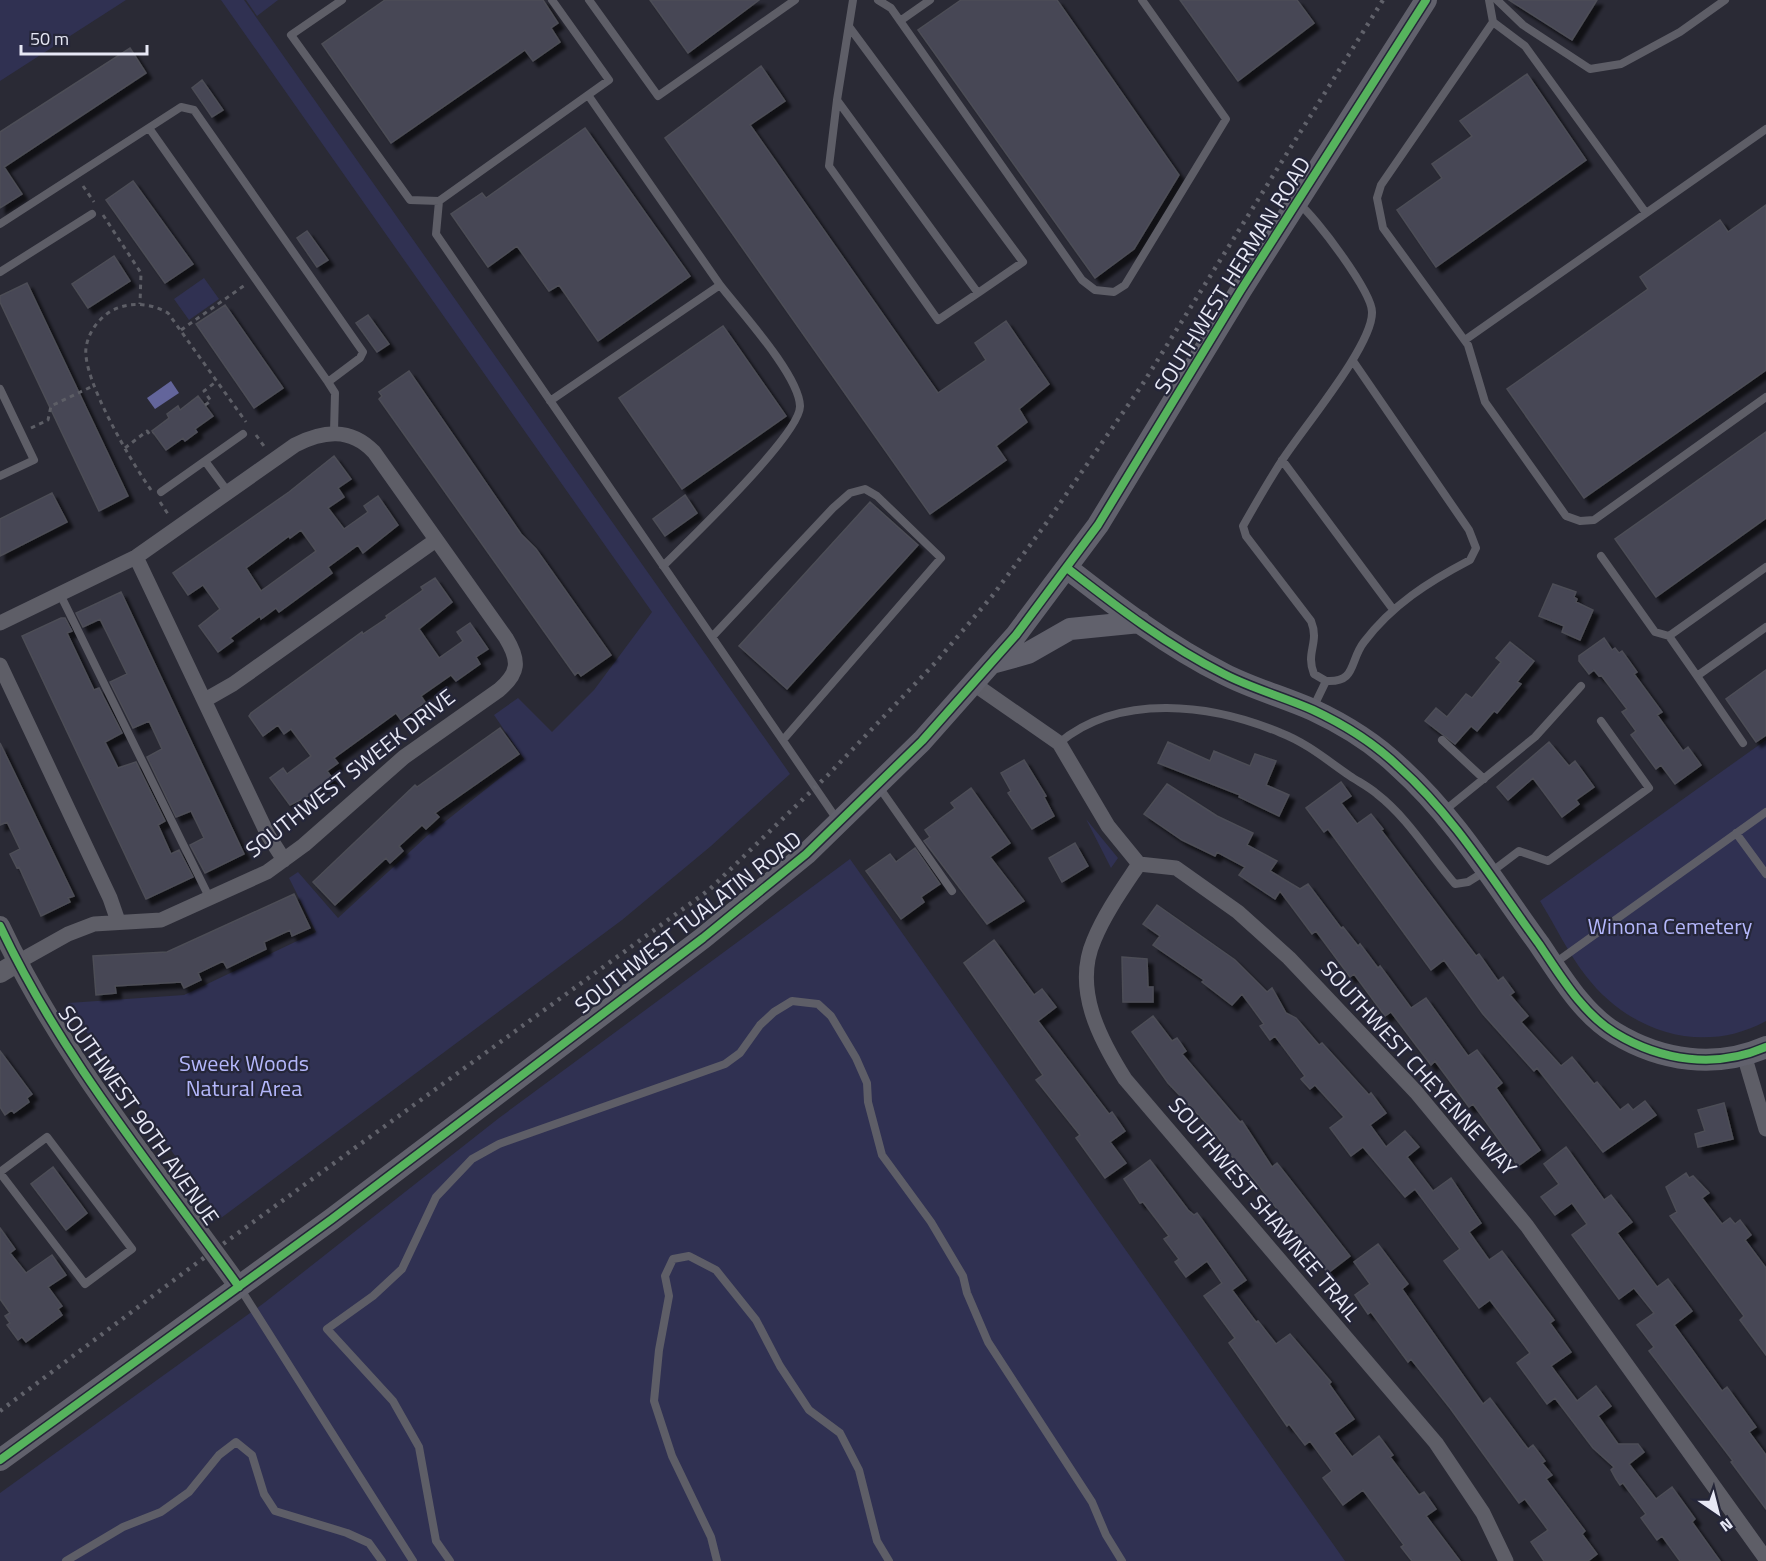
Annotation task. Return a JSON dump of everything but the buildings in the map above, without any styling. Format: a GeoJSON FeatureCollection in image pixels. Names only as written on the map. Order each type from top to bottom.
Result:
{"type":"FeatureCollection","features":[{"type":"Feature","properties":{"kind":"main road","name":"SOUTHWEST HERMAN ROAD"},"geometry":{"type":"LineString","coordinates":[[1067,568],[1098,525],[1241,290],[1426,0]]}},
{"type":"Feature","properties":{"kind":"main road"},"geometry":{"type":"LineString","coordinates":[[1067,568],[1140,622],[1227,676],[1312,710],[1340,724],[1398,765],[1443,812],[1571,990],[1601,1022],[1642,1048],[1667,1056],[1713,1060],[1744,1055],[1766,1047]]}},
{"type":"Feature","properties":{"kind":"main road","name":"SOUTHWEST TUALATIN ROAD"},"geometry":{"type":"LineString","coordinates":[[0,1460],[239,1287],[756,896],[878,786],[974,684],[1067,568]]}},
{"type":"Feature","properties":{"kind":"main road"},"geometry":{"type":"LineString","coordinates":[[992,663],[1028,653],[1070,629],[1140,622]]}},
{"type":"Feature","properties":{"kind":"street"},"geometry":{"type":"LineString","coordinates":[[0,623],[136,557],[274,460],[315,435],[341,433],[363,440],[374,452],[436,540],[233,684],[205,700]]}},
{"type":"Feature","properties":{"kind":"street","name":"SOUTHWEST SWEEK DRIVE"},"geometry":{"type":"LineString","coordinates":[[0,973],[68,934],[94,924],[161,920],[267,872],[404,757],[512,679],[516,666],[514,651],[436,540]]}},
{"type":"Feature","properties":{"kind":"street"},"geometry":{"type":"LineString","coordinates":[[136,557],[268,835],[284,860]]}},
{"type":"Feature","properties":{"kind":"street"},"geometry":{"type":"LineString","coordinates":[[0,665],[110,898],[118,921]]}},
{"type":"Feature","properties":{"kind":"street"},"geometry":{"type":"LineString","coordinates":[[974,684],[1059,743],[1108,826],[1139,864]]}},
{"type":"Feature","properties":{"kind":"street","name":"SOUTHWEST CHEYENNE WAY"},"geometry":{"type":"LineString","coordinates":[[1139,864],[1176,868],[1238,912],[1289,958],[1416,1092],[1527,1226],[1766,1559]]}},
{"type":"Feature","properties":{"kind":"street","name":"SOUTHWEST SHAWNEE TRAIL"},"geometry":{"type":"LineString","coordinates":[[1139,864],[1093,941],[1087,969],[1088,998],[1094,1022],[1108,1053],[1125,1079],[1436,1443],[1483,1513],[1506,1561]]}},
{"type":"Feature","properties":{"kind":"street","name":"SOUTHWEST 90TH AVENUE"},"geometry":{"type":"LineString","coordinates":[[0,926],[43,1011],[91,1085],[239,1287]]}},
{"type":"Feature","properties":{"kind":"street"},"geometry":{"type":"LineString","coordinates":[[1744,1055],[1766,1129]]}},
{"type":"Feature","properties":{"kind":"lane"},"geometry":{"type":"LineString","coordinates":[[342,0],[291,36],[410,200],[439,201],[609,80],[552,0]]}},
{"type":"Feature","properties":{"kind":"lane"},"geometry":{"type":"LineString","coordinates":[[588,0],[658,96],[795,0]]}},
{"type":"Feature","properties":{"kind":"lane"},"geometry":{"type":"LineString","coordinates":[[849,28],[1023,262],[939,320],[829,166],[853,0]]}},
{"type":"Feature","properties":{"kind":"lane"},"geometry":{"type":"LineString","coordinates":[[878,0],[891,8],[1082,280],[1095,290],[1114,292],[1125,285],[1226,119],[1142,0]]}},
{"type":"Feature","properties":{"kind":"lane"},"geometry":{"type":"LineString","coordinates":[[900,21],[930,0]]}},
{"type":"Feature","properties":{"kind":"lane"},"geometry":{"type":"LineString","coordinates":[[1489,0],[1493,22],[1525,46],[1646,213]]}},
{"type":"Feature","properties":{"kind":"lane"},"geometry":{"type":"LineString","coordinates":[[1497,0],[1523,25],[1590,69],[1621,64],[1680,32],[1725,0]]}},
{"type":"Feature","properties":{"kind":"lane"},"geometry":{"type":"LineString","coordinates":[[1493,22],[1381,184],[1377,198],[1383,228],[1465,340],[1485,402],[1566,516],[1580,521],[1594,520],[1766,397]]}},
{"type":"Feature","properties":{"kind":"lane"},"geometry":{"type":"LineString","coordinates":[[588,95],[720,285],[786,370],[800,408],[797,417],[773,450],[663,566]]}},
{"type":"Feature","properties":{"kind":"lane"},"geometry":{"type":"LineString","coordinates":[[837,100],[978,293]]}},
{"type":"Feature","properties":{"kind":"lane"},"geometry":{"type":"LineString","coordinates":[[0,224],[181,107],[194,110],[363,352],[360,358],[328,382]]}},
{"type":"Feature","properties":{"kind":"lane"},"geometry":{"type":"LineString","coordinates":[[149,128],[335,393],[341,433]]}},
{"type":"Feature","properties":{"kind":"lane"},"geometry":{"type":"LineString","coordinates":[[1465,340],[1766,129]]}},
{"type":"Feature","properties":{"kind":"lane"},"geometry":{"type":"LineString","coordinates":[[439,201],[436,234],[839,822]]}},
{"type":"Feature","properties":{"kind":"lane"},"geometry":{"type":"LineString","coordinates":[[1297,203],[1312,216],[1367,292],[1372,312],[1370,325],[1353,361],[1282,460],[1243,526],[1246,536],[1311,621],[1316,634],[1309,662],[1314,674],[1326,681],[1339,681],[1347,677],[1362,645],[1392,609],[1470,560],[1476,548],[1469,530],[1353,361]]}},
{"type":"Feature","properties":{"kind":"lane"},"geometry":{"type":"LineString","coordinates":[[0,272],[92,214]]}},
{"type":"Feature","properties":{"kind":"lane"},"geometry":{"type":"LineString","coordinates":[[550,401],[720,285]]}},
{"type":"Feature","properties":{"kind":"lane"},"geometry":{"type":"LineString","coordinates":[[0,389],[34,459],[0,476]]}},
{"type":"Feature","properties":{"kind":"lane"},"geometry":{"type":"LineString","coordinates":[[161,492],[243,434]]}},
{"type":"Feature","properties":{"kind":"lane"},"geometry":{"type":"LineString","coordinates":[[1282,460],[1392,609]]}},
{"type":"Feature","properties":{"kind":"lane"},"geometry":{"type":"LineString","coordinates":[[205,461],[228,492]]}},
{"type":"Feature","properties":{"kind":"lane"},"geometry":{"type":"LineString","coordinates":[[712,637],[850,493],[865,489],[877,496],[941,558],[783,740]]}},
{"type":"Feature","properties":{"kind":"lane"},"geometry":{"type":"LineString","coordinates":[[1601,556],[1655,632],[1669,636],[1743,743]]}},
{"type":"Feature","properties":{"kind":"lane"},"geometry":{"type":"LineString","coordinates":[[1669,636],[1766,567]]}},
{"type":"Feature","properties":{"kind":"lane"},"geometry":{"type":"LineString","coordinates":[[60,594],[210,899]]}},
{"type":"Feature","properties":{"kind":"lane"},"geometry":{"type":"LineString","coordinates":[[1696,676],[1766,627]]}},
{"type":"Feature","properties":{"kind":"lane"},"geometry":{"type":"LineString","coordinates":[[1312,710],[1326,681]]}},
{"type":"Feature","properties":{"kind":"lane"},"geometry":{"type":"LineString","coordinates":[[1443,812],[1535,737],[1581,686]]}},
{"type":"Feature","properties":{"kind":"lane"},"geometry":{"type":"LineString","coordinates":[[1059,743],[1077,727],[1119,711],[1157,708],[1206,712],[1281,733],[1314,750],[1378,794],[1410,826],[1455,884],[1468,882],[1487,872],[1519,850],[1548,861],[1649,788],[1601,721]]}},
{"type":"Feature","properties":{"kind":"lane"},"geometry":{"type":"LineString","coordinates":[[1442,740],[1484,779]]}},
{"type":"Feature","properties":{"kind":"lane"},"geometry":{"type":"LineString","coordinates":[[878,786],[952,891]]}},
{"type":"Feature","properties":{"kind":"lane"},"geometry":{"type":"LineString","coordinates":[[1553,964],[1766,812]]}},
{"type":"Feature","properties":{"kind":"lane"},"geometry":{"type":"LineString","coordinates":[[1736,833],[1766,874]]}},
{"type":"Feature","properties":{"kind":"lane"},"geometry":{"type":"LineString","coordinates":[[450,1561],[436,1541],[419,1448],[393,1401],[327,1329],[373,1296],[402,1269],[436,1197],[472,1159],[499,1144],[725,1064],[740,1053],[760,1025],[792,1000],[818,1004],[844,1035],[867,1083],[868,1102],[882,1155],[931,1222],[963,1276],[967,1293],[988,1342],[1092,1502],[1106,1535],[1122,1561]]}},
{"type":"Feature","properties":{"kind":"lane"},"geometry":{"type":"LineString","coordinates":[[47,1137],[132,1249],[85,1284],[0,1173],[47,1137]]}},
{"type":"Feature","properties":{"kind":"lane"},"geometry":{"type":"LineString","coordinates":[[717,1561],[711,1537],[672,1456],[654,1401],[659,1350],[669,1296],[665,1276],[673,1259],[689,1256],[716,1269],[756,1320],[780,1366],[809,1410],[840,1433],[860,1470],[877,1541],[889,1561]]}},
{"type":"Feature","properties":{"kind":"lane"},"geometry":{"type":"LineString","coordinates":[[239,1287],[413,1561]]}},
{"type":"Feature","properties":{"kind":"lane"},"geometry":{"type":"LineString","coordinates":[[66,1561],[123,1527],[161,1512],[189,1492],[219,1455],[236,1442],[252,1455],[264,1494],[275,1511],[347,1533],[369,1543],[382,1561]]}},
{"type":"Feature","properties":{"kind":"path"},"geometry":{"type":"LineString","coordinates":[[76,175],[141,273],[140,304]]}},
{"type":"Feature","properties":{"kind":"path"},"geometry":{"type":"LineString","coordinates":[[180,330],[255,278]]}},
{"type":"Feature","properties":{"kind":"path"},"geometry":{"type":"LineString","coordinates":[[178,528],[133,464],[87,370],[86,348],[91,332],[98,321],[110,312],[124,306],[140,304],[156,307],[168,314],[274,460]]}},
{"type":"Feature","properties":{"kind":"path"},"geometry":{"type":"LineString","coordinates":[[205,405],[211,401],[204,391],[217,381]]}},
{"type":"Feature","properties":{"kind":"path"},"geometry":{"type":"LineString","coordinates":[[21,433],[48,420],[51,405],[95,385]]}},
{"type":"Feature","properties":{"kind":"path"},"geometry":{"type":"LineString","coordinates":[[125,448],[147,431],[150,435],[153,433]]}},
{"type":"Feature","properties":{"kind":"green space"},"geometry":{"type":"Polygon","coordinates":[[[0,0],[126,0],[0,81],[0,0]]]}},
{"type":"Feature","properties":{"kind":"green space","name":"Sweek Woods Natural Area"},"geometry":{"type":"Polygon","coordinates":[[[221,0],[244,0],[790,774],[711,846],[622,920],[221,1218],[106,1062],[68,1003],[184,995],[316,932],[289,878],[298,872],[338,918],[427,836],[524,759],[494,715],[518,698],[552,732],[594,690],[652,612],[221,0]]]}},
{"type":"Feature","properties":{"kind":"green space"},"geometry":{"type":"Polygon","coordinates":[[[246,0],[278,0],[257,16],[246,0]]]}},
{"type":"Feature","properties":{"kind":"green space"},"geometry":{"type":"Polygon","coordinates":[[[204,278],[219,299],[189,320],[174,299],[204,278]]]}},
{"type":"Feature","properties":{"kind":"green space","name":"Winona Cemetery"},"geometry":{"type":"Polygon","coordinates":[[[1766,740],[1766,1021],[1742,1031],[1717,1037],[1692,1037],[1668,1033],[1623,1012],[1603,995],[1579,967],[1540,901],[1766,740]]]}},
{"type":"Feature","properties":{"kind":"green space"},"geometry":{"type":"Polygon","coordinates":[[[1086,819],[1118,858],[1111,868],[1086,819]]]}},
{"type":"Feature","properties":{"kind":"green space"},"geometry":{"type":"Polygon","coordinates":[[[850,859],[1345,1561],[0,1561],[0,1493],[264,1303],[499,1118],[850,859]]]}},
{"type":"Feature","properties":{"kind":"shaded area"},"geometry":{"type":"Polygon","coordinates":[[[171,381],[179,393],[155,409],[147,398],[171,381]]]}},
{"type":"Feature","properties":{"kind":"railway"},"geometry":{"type":"LineString","coordinates":[[0,1411],[186,1271],[709,890],[828,775],[936,662],[993,595],[1045,525],[1142,385],[1383,0]]}},
{"type":"Feature","properties":{"kind":"cycle path"},"geometry":{"type":"LineString","coordinates":[[0,1460],[332,1219],[703,938],[806,854],[922,741],[1016,635],[1098,525],[1241,290],[1426,0]]}},
{"type":"Feature","properties":{"kind":"cycle path"},"geometry":{"type":"LineString","coordinates":[[1067,568],[1124,611],[1203,663],[1257,689],[1302,705],[1347,728],[1380,750],[1419,786],[1456,829],[1564,981],[1603,1025],[1633,1043],[1670,1056],[1689,1059],[1728,1058],[1766,1047]]}},
{"type":"Feature","properties":{"kind":"cycle path"},"geometry":{"type":"LineString","coordinates":[[0,926],[25,975],[81,1068],[239,1287]]}}]}
